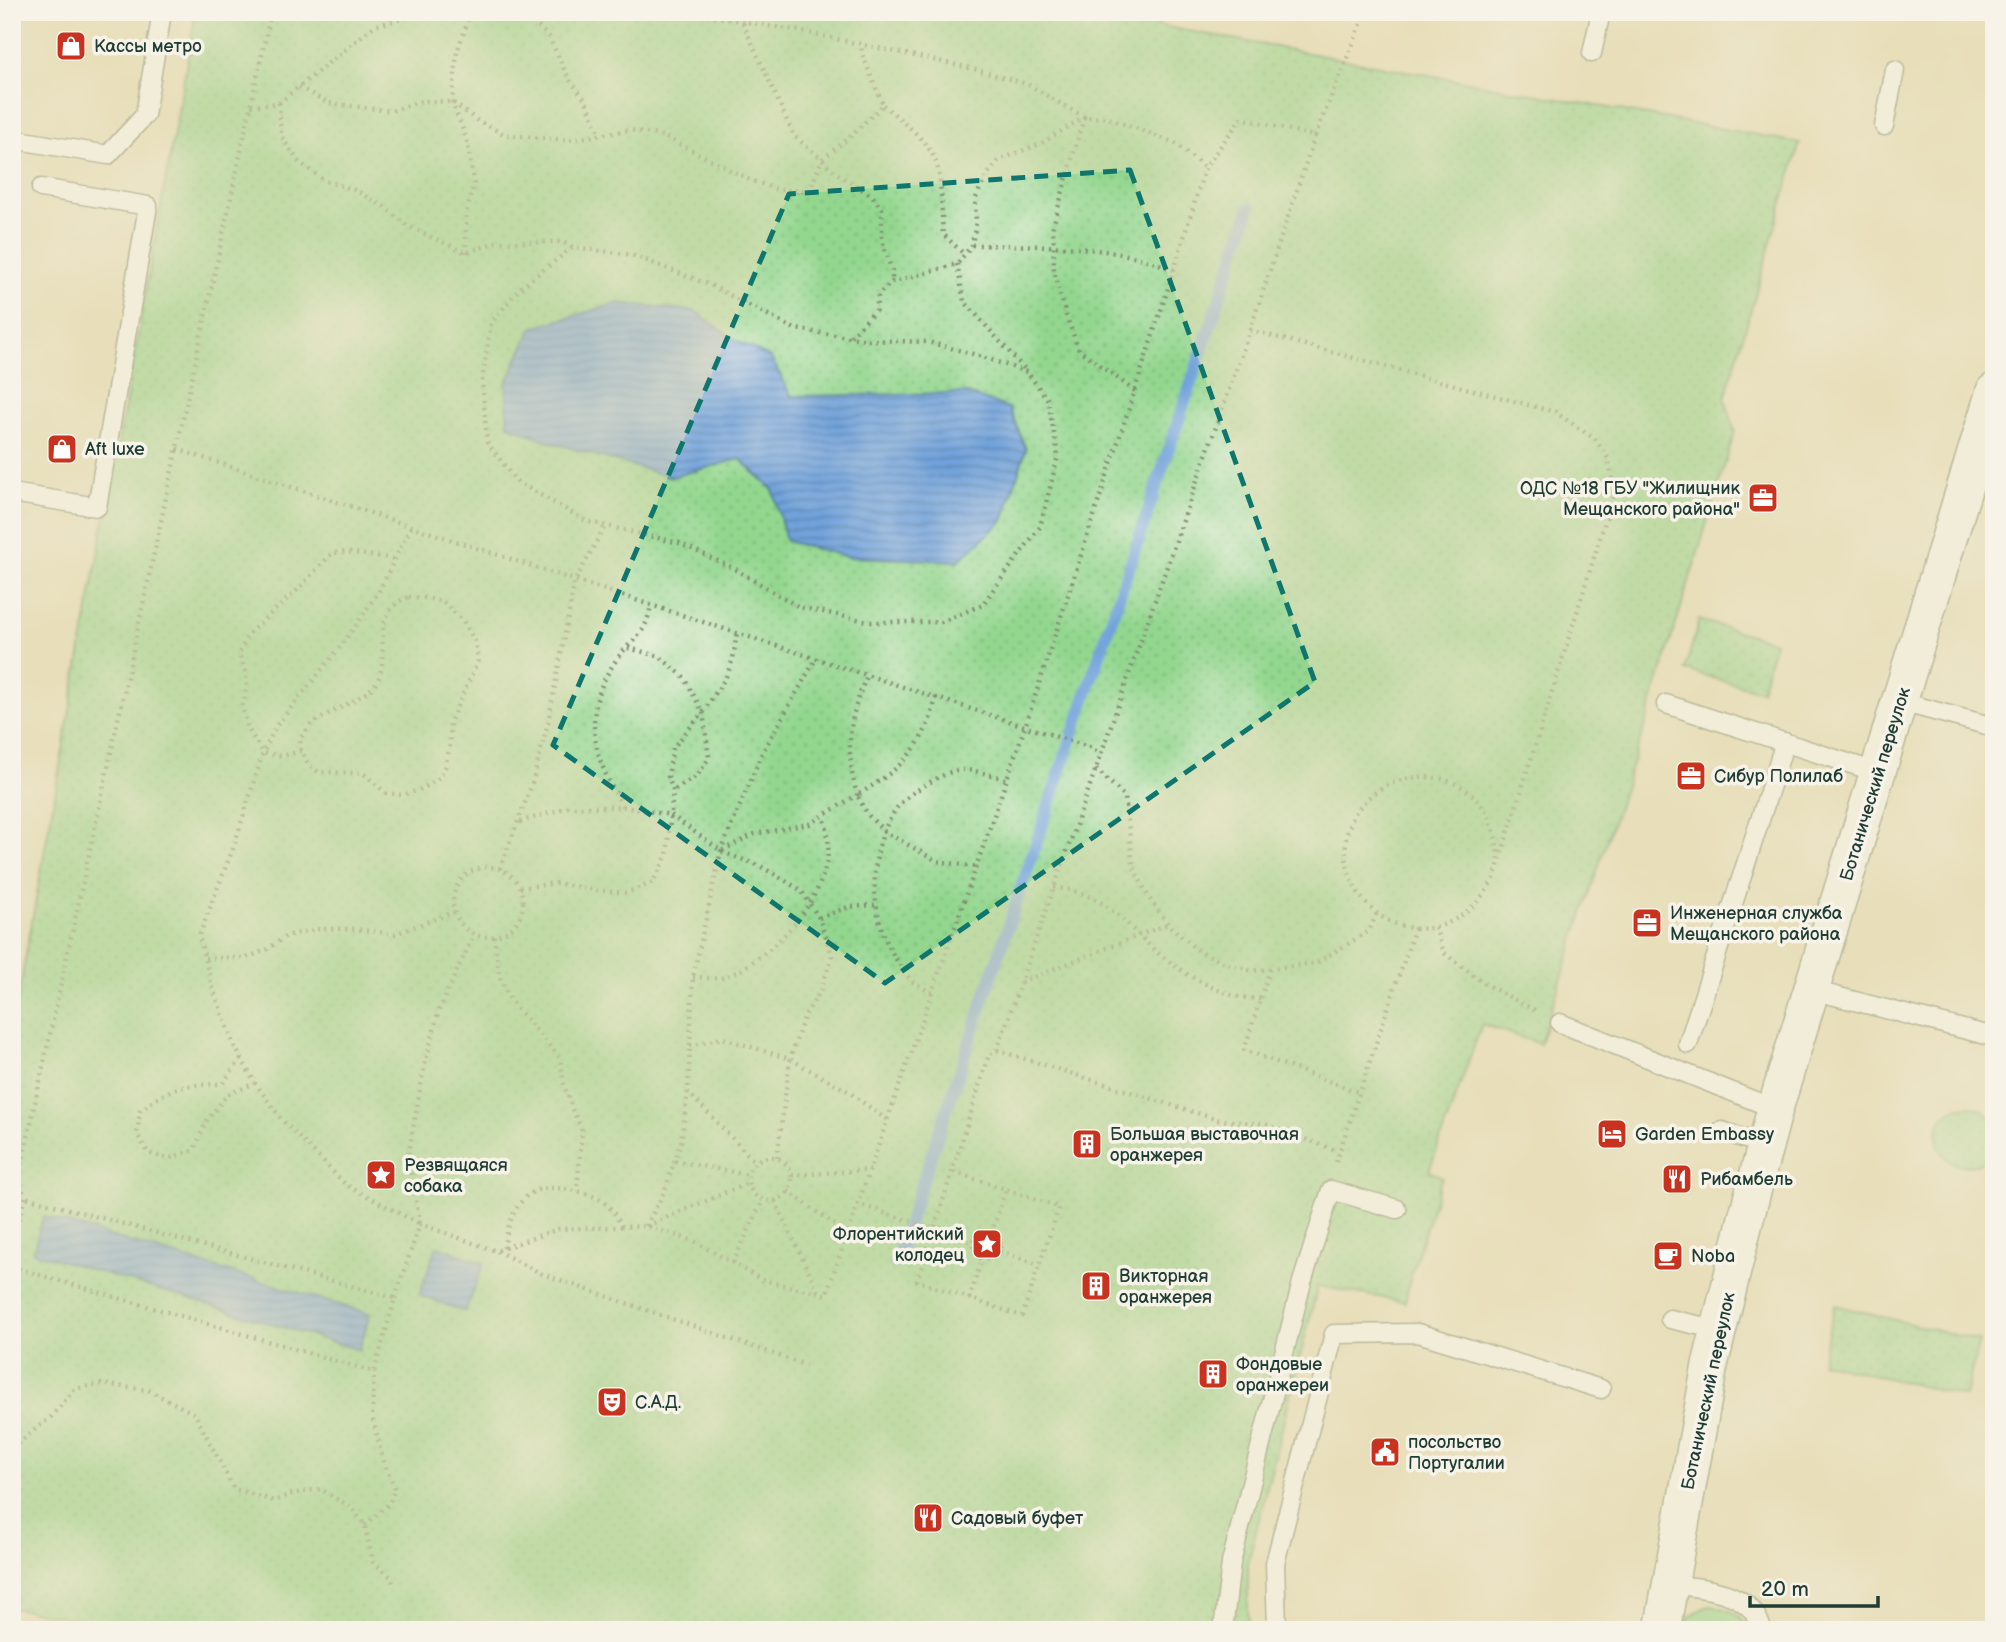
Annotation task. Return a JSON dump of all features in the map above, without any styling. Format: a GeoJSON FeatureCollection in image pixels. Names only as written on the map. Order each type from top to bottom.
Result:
{"type":"FeatureCollection","features":[{"type":"Feature","properties":{"kind":"street","name":"Ботанический переулок"},"geometry":{"type":"LineString","coordinates":[[1662,1630],[1710,1365],[1775,1110],[1994,391]]}},
{"type":"Feature","properties":{"kind":"lane"},"geometry":{"type":"LineString","coordinates":[[12,139],[108,155],[145,115],[162,12]]}},
{"type":"Feature","properties":{"kind":"lane"},"geometry":{"type":"LineString","coordinates":[[1592,53],[1601,12]]}},
{"type":"Feature","properties":{"kind":"lane"},"geometry":{"type":"LineString","coordinates":[[1884,125],[1895,69]]}},
{"type":"Feature","properties":{"kind":"lane"},"geometry":{"type":"LineString","coordinates":[[12,493],[97,507],[148,206],[41,188]]}},
{"type":"Feature","properties":{"kind":"lane"},"geometry":{"type":"LineString","coordinates":[[1901,702],[1994,727]]}},
{"type":"Feature","properties":{"kind":"lane"},"geometry":{"type":"LineString","coordinates":[[1665,704],[1879,773]]}},
{"type":"Feature","properties":{"kind":"lane"},"geometry":{"type":"LineString","coordinates":[[1688,1044],[1785,742]]}},
{"type":"Feature","properties":{"kind":"lane"},"geometry":{"type":"LineString","coordinates":[[1812,990],[1994,1037]]}},
{"type":"Feature","properties":{"kind":"lane"},"geometry":{"type":"LineString","coordinates":[[1560,1023],[1775,1110]]}},
{"type":"Feature","properties":{"kind":"lane"},"geometry":{"type":"LineString","coordinates":[[1722,1131],[1766,1146]]}},
{"type":"Feature","properties":{"kind":"lane"},"geometry":{"type":"LineString","coordinates":[[1223,1630],[1231,1563],[1302,1282],[1331,1190],[1397,1209]]}},
{"type":"Feature","properties":{"kind":"lane"},"geometry":{"type":"LineString","coordinates":[[1670,1319],[1719,1330]]}},
{"type":"Feature","properties":{"kind":"lane"},"geometry":{"type":"LineString","coordinates":[[1276,1630],[1275,1563],[1334,1334],[1418,1333],[1601,1389]]}},
{"type":"Feature","properties":{"kind":"lane"},"geometry":{"type":"LineString","coordinates":[[1670,1584],[1720,1591],[1737,1597],[1751,1607],[1762,1630]]}},
{"type":"Feature","properties":{"kind":"path"},"geometry":{"type":"LineString","coordinates":[[12,1243],[25,1197],[19,1178],[271,12]]}},
{"type":"Feature","properties":{"kind":"path"},"geometry":{"type":"LineString","coordinates":[[251,106],[279,103],[374,26],[428,12]]}},
{"type":"Feature","properties":{"kind":"path"},"geometry":{"type":"LineString","coordinates":[[466,253],[466,213],[474,184],[467,140],[452,102],[457,52],[471,12]]}},
{"type":"Feature","properties":{"kind":"path"},"geometry":{"type":"LineString","coordinates":[[523,12],[549,37],[569,79],[586,101],[600,135]]}},
{"type":"Feature","properties":{"kind":"path"},"geometry":{"type":"LineString","coordinates":[[686,12],[861,45],[965,67],[1027,84],[1084,117],[1108,118],[1175,142],[1205,168]]}},
{"type":"Feature","properties":{"kind":"path"},"geometry":{"type":"LineString","coordinates":[[954,1172],[1059,1207],[1022,1317],[917,1281],[954,1172],[989,1055],[997,1050],[1250,330],[1315,136],[1366,12]]}},
{"type":"Feature","properties":{"kind":"path"},"geometry":{"type":"LineString","coordinates":[[743,22],[794,136],[832,170],[872,196],[882,209],[882,241],[892,271],[892,282]]}},
{"type":"Feature","properties":{"kind":"path"},"geometry":{"type":"LineString","coordinates":[[861,45],[862,54],[883,105],[917,133],[936,161],[943,234],[965,254]]}},
{"type":"Feature","properties":{"kind":"path"},"geometry":{"type":"LineString","coordinates":[[299,87],[328,103],[391,111],[421,101],[452,102],[478,121],[506,135],[568,140],[630,130],[663,136],[750,180],[779,190],[810,190],[822,159],[849,138],[883,105]]}},
{"type":"Feature","properties":{"kind":"path"},"geometry":{"type":"LineString","coordinates":[[279,103],[281,136],[299,162],[325,181],[355,190],[383,206],[408,226],[466,253],[496,242],[562,242],[573,247],[632,254],[710,285],[795,329],[868,340],[928,342],[1027,372]]}},
{"type":"Feature","properties":{"kind":"path"},"geometry":{"type":"LineString","coordinates":[[850,337],[876,310],[878,295],[892,282],[957,264],[972,245],[976,222],[975,200],[986,176],[999,160],[1042,143],[1084,117]]}},
{"type":"Feature","properties":{"kind":"path"},"geometry":{"type":"LineString","coordinates":[[1084,117],[1054,226],[1054,271],[1079,349],[1135,391]]}},
{"type":"Feature","properties":{"kind":"path"},"geometry":{"type":"LineString","coordinates":[[496,1251],[558,1229],[646,1226],[694,1241],[762,1280],[827,1295],[1026,727],[1205,168],[1241,118],[1315,136]]}},
{"type":"Feature","properties":{"kind":"path"},"geometry":{"type":"LineString","coordinates":[[972,245],[1054,247],[1115,253],[1154,261],[1174,270]]}},
{"type":"Feature","properties":{"kind":"path"},"geometry":{"type":"LineString","coordinates":[[573,247],[520,288],[491,323],[482,382],[487,442],[516,481],[586,521],[680,543],[733,568],[799,607],[872,622],[941,622],[982,606],[1040,527],[1058,456],[1048,400],[1027,372],[964,301],[957,264]]}},
{"type":"Feature","properties":{"kind":"path"},"geometry":{"type":"LineString","coordinates":[[1250,330],[1555,412],[1595,439],[1608,458],[1615,490],[1498,859],[1489,887],[1471,911],[1454,921],[1435,927],[1415,928],[1388,920],[1362,900],[1352,883],[1346,844],[1351,824],[1374,793],[1391,783],[1410,777],[1430,776],[1449,781],[1466,790],[1481,804],[1492,821],[1497,839],[1498,859]]}},
{"type":"Feature","properties":{"kind":"path"},"geometry":{"type":"LineString","coordinates":[[177,449],[651,606],[817,657],[1089,747],[1101,754]]}},
{"type":"Feature","properties":{"kind":"path"},"geometry":{"type":"LineString","coordinates":[[500,869],[520,822],[533,780],[548,722],[575,581],[605,526]]}},
{"type":"Feature","properties":{"kind":"path"},"geometry":{"type":"LineString","coordinates":[[411,527],[378,593],[342,645],[276,726],[263,753],[234,846],[199,936],[213,989],[241,1059],[282,1120],[346,1185],[420,1224],[496,1251],[542,1274],[806,1365]]}},
{"type":"Feature","properties":{"kind":"path"},"geometry":{"type":"LineString","coordinates":[[301,751],[283,756],[263,753],[248,730],[242,706],[247,688],[246,673],[239,654],[248,634],[296,591],[332,553],[347,552],[395,559]]}},
{"type":"Feature","properties":{"kind":"path"},"geometry":{"type":"LineString","coordinates":[[409,597],[443,602],[462,620],[475,641],[478,662],[450,722],[450,744],[445,767],[439,778],[422,789],[403,795],[386,793],[363,774],[318,772],[309,765],[301,751],[300,738],[312,724],[376,684],[381,662],[382,626],[397,601],[409,597]]}},
{"type":"Feature","properties":{"kind":"path"},"geometry":{"type":"LineString","coordinates":[[624,807],[608,782],[600,759],[593,727],[595,703],[618,656],[638,638],[648,620],[651,606]]}},
{"type":"Feature","properties":{"kind":"path"},"geometry":{"type":"LineString","coordinates":[[520,888],[557,883],[625,893],[653,882],[667,855],[673,791],[668,776],[673,748],[703,712],[726,677],[733,659],[737,632]]}},
{"type":"Feature","properties":{"kind":"path"},"geometry":{"type":"LineString","coordinates":[[628,648],[659,656],[683,676],[703,712],[709,758],[697,776],[673,791]]}},
{"type":"Feature","properties":{"kind":"path"},"geometry":{"type":"LineString","coordinates":[[646,1226],[666,1190],[681,1142],[688,1091],[693,977],[721,851],[762,753],[817,657]]}},
{"type":"Feature","properties":{"kind":"path"},"geometry":{"type":"LineString","coordinates":[[868,674],[857,697],[851,724],[850,768],[857,795],[868,815],[885,832],[937,861],[976,867]]}},
{"type":"Feature","properties":{"kind":"path"},"geometry":{"type":"LineString","coordinates":[[721,851],[755,834],[809,824],[885,779],[922,739],[936,697]]}},
{"type":"Feature","properties":{"kind":"path"},"geometry":{"type":"LineString","coordinates":[[1096,768],[1125,797],[1133,866],[1149,898],[1168,924],[1196,949],[1224,963],[1253,971],[1315,963],[1369,931],[1377,913]]}},
{"type":"Feature","properties":{"kind":"path"},"geometry":{"type":"LineString","coordinates":[[932,993],[912,981],[893,956],[882,932],[876,905],[875,864],[885,832],[896,807],[923,786],[956,771],[1007,779]]}},
{"type":"Feature","properties":{"kind":"path"},"geometry":{"type":"LineString","coordinates":[[520,822],[568,807],[624,807],[671,815],[721,851],[760,866],[800,890],[819,918],[832,956],[821,990],[804,1017],[790,1059],[777,1158]]}},
{"type":"Feature","properties":{"kind":"path"},"geometry":{"type":"LineString","coordinates":[[693,977],[720,978],[745,968],[794,927],[809,904],[823,873],[828,846],[827,825],[823,816]]}},
{"type":"Feature","properties":{"kind":"path"},"geometry":{"type":"LineString","coordinates":[[485,867],[500,869],[512,877],[520,888],[523,902],[520,915],[513,927],[501,935],[487,937],[474,934],[461,925],[454,912],[453,896],[459,882],[471,871],[485,867]]}},
{"type":"Feature","properties":{"kind":"path"},"geometry":{"type":"LineString","coordinates":[[1054,887],[1078,890],[1108,905],[1162,956],[1196,978],[1231,995],[1261,999]]}},
{"type":"Feature","properties":{"kind":"path"},"geometry":{"type":"LineString","coordinates":[[819,918],[848,907],[876,905]]}},
{"type":"Feature","properties":{"kind":"path"},"geometry":{"type":"LineString","coordinates":[[205,958],[246,958],[268,949],[285,936],[315,929],[355,929],[395,934],[454,912]]}},
{"type":"Feature","properties":{"kind":"path"},"geometry":{"type":"LineString","coordinates":[[1021,982],[1168,924]]}},
{"type":"Feature","properties":{"kind":"path"},"geometry":{"type":"LineString","coordinates":[[1435,927],[1444,953],[1485,984],[1539,1012]]}},
{"type":"Feature","properties":{"kind":"path"},"geometry":{"type":"LineString","coordinates":[[997,1050],[1219,1120],[1265,1124],[1338,1151],[1415,928]]}},
{"type":"Feature","properties":{"kind":"path"},"geometry":{"type":"LineString","coordinates":[[365,1525],[389,1504],[395,1489],[383,1460],[372,1416],[374,1372],[420,1224],[408,1157],[424,1068],[439,1010],[474,934]]}},
{"type":"Feature","properties":{"kind":"path"},"geometry":{"type":"LineString","coordinates":[[494,936],[500,978],[510,1000],[560,1058],[564,1084],[582,1130],[577,1191]]}},
{"type":"Feature","properties":{"kind":"path"},"geometry":{"type":"LineString","coordinates":[[1270,969],[1244,1050],[1358,1093]]}},
{"type":"Feature","properties":{"kind":"path"},"geometry":{"type":"LineString","coordinates":[[690,1046],[723,1038],[790,1059],[846,1090],[887,1120]]}},
{"type":"Feature","properties":{"kind":"path"},"geometry":{"type":"LineString","coordinates":[[241,1059],[222,1084],[182,1085],[156,1098],[140,1111],[137,1134],[148,1153],[168,1159],[194,1150],[206,1122],[227,1095],[255,1083]]}},
{"type":"Feature","properties":{"kind":"path"},"geometry":{"type":"LineString","coordinates":[[688,1091],[755,1162]]}},
{"type":"Feature","properties":{"kind":"path"},"geometry":{"type":"LineString","coordinates":[[765,1157],[777,1158],[787,1164],[792,1175],[791,1186],[785,1196],[775,1201],[763,1200],[753,1194],[748,1183],[749,1175],[755,1162],[765,1157]]}},
{"type":"Feature","properties":{"kind":"path"},"geometry":{"type":"LineString","coordinates":[[676,1160],[749,1175]]}},
{"type":"Feature","properties":{"kind":"path"},"geometry":{"type":"LineString","coordinates":[[792,1175],[870,1170]]}},
{"type":"Feature","properties":{"kind":"path"},"geometry":{"type":"LineString","coordinates":[[12,1174],[19,1178]]}},
{"type":"Feature","properties":{"kind":"path"},"geometry":{"type":"LineString","coordinates":[[646,1226],[748,1183]]}},
{"type":"Feature","properties":{"kind":"path"},"geometry":{"type":"LineString","coordinates":[[504,1248],[507,1228],[516,1207],[534,1191],[554,1188],[577,1191],[601,1200],[614,1213],[622,1227]]}},
{"type":"Feature","properties":{"kind":"path"},"geometry":{"type":"LineString","coordinates":[[991,1233],[1006,1190]]}},
{"type":"Feature","properties":{"kind":"path"},"geometry":{"type":"LineString","coordinates":[[788,1191],[848,1234]]}},
{"type":"Feature","properties":{"kind":"path"},"geometry":{"type":"LineString","coordinates":[[25,1197],[395,1298]]}},
{"type":"Feature","properties":{"kind":"path"},"geometry":{"type":"LineString","coordinates":[[733,1263],[763,1200]]}},
{"type":"Feature","properties":{"kind":"path"},"geometry":{"type":"LineString","coordinates":[[775,1201],[819,1293]]}},
{"type":"Feature","properties":{"kind":"path"},"geometry":{"type":"LineString","coordinates":[[858,1205],[918,1222],[974,1243]]}},
{"type":"Feature","properties":{"kind":"path"},"geometry":{"type":"LineString","coordinates":[[991,1233],[1000,1242],[1000,1251],[993,1258],[982,1259],[975,1253],[974,1243],[981,1234],[991,1233]]}},
{"type":"Feature","properties":{"kind":"path"},"geometry":{"type":"LineString","coordinates":[[1000,1251],[1040,1265]]}},
{"type":"Feature","properties":{"kind":"path"},"geometry":{"type":"LineString","coordinates":[[969,1299],[982,1259]]}},
{"type":"Feature","properties":{"kind":"path"},"geometry":{"type":"LineString","coordinates":[[12,1267],[374,1372]]}},
{"type":"Feature","properties":{"kind":"path"},"geometry":{"type":"LineString","coordinates":[[12,1448],[51,1417],[75,1390],[100,1384],[148,1390],[195,1414],[234,1489],[274,1501],[292,1494],[320,1489],[351,1507],[365,1525],[373,1562],[392,1580]]}},
{"type":"Feature","properties":{"kind":"highlighted area"},"geometry":{"type":"Polygon","coordinates":[[[1130,170],[1315,682],[885,983],[553,745],[789,194],[1130,170]]]}},
{"type":"Feature","properties":{"kind":"green space"},"geometry":{"type":"Polygon","coordinates":[[[196,12],[1085,12],[1800,143],[1725,398],[1735,431],[1646,722],[1540,1044],[1482,1024],[1429,1171],[1442,1177],[1405,1302],[1318,1286],[1248,1562],[1248,1630],[138,1630],[12,1608],[12,1032],[196,12]]]}},
{"type":"Feature","properties":{"kind":"green space"},"geometry":{"type":"Polygon","coordinates":[[[1699,620],[1775,642],[1761,691],[1685,670],[1699,620]]]}},
{"type":"Feature","properties":{"kind":"green space"},"geometry":{"type":"Polygon","coordinates":[[[1967,1106],[1988,1115],[1997,1136],[1988,1157],[1967,1166],[1946,1157],[1937,1136],[1946,1115],[1967,1106]]]}},
{"type":"Feature","properties":{"kind":"green space"},"geometry":{"type":"Polygon","coordinates":[[[1835,1305],[1979,1341],[1965,1397],[1821,1362],[1835,1305]]]}},
{"type":"Feature","properties":{"kind":"green space"},"geometry":{"type":"Polygon","coordinates":[[[1710,1606],[1733,1612],[1742,1619],[1748,1630],[1680,1630],[1692,1615],[1710,1606]]]}},
{"type":"Feature","properties":{"kind":"water"},"geometry":{"type":"Polygon","coordinates":[[[618,303],[695,311],[735,340],[771,358],[791,396],[965,393],[1009,408],[1026,449],[1003,521],[958,561],[848,557],[786,541],[773,490],[740,459],[671,477],[550,442],[508,425],[506,384],[532,328],[618,303]]]}},
{"type":"Feature","properties":{"kind":"water"},"geometry":{"type":"Polygon","coordinates":[[[43,1216],[370,1314],[359,1350],[33,1252],[43,1216]]]}},
{"type":"Feature","properties":{"kind":"water"},"geometry":{"type":"Polygon","coordinates":[[[437,1246],[484,1263],[465,1312],[419,1295],[437,1246]]]}},
{"type":"Feature","properties":{"kind":"waterway"},"geometry":{"type":"LineString","coordinates":[[895,1263],[1250,208]]}},
{"type":"Feature","properties":{"kind":"place","name":"Кассы метро"},"geometry":{"type":"Point","coordinates":[71,46]}},
{"type":"Feature","properties":{"kind":"place","name":"Aft luxe"},"geometry":{"type":"Point","coordinates":[62,449]}},
{"type":"Feature","properties":{"kind":"place","name":"ОДС №18 ГБУ \"Жилищник Мещанского района\""},"geometry":{"type":"Point","coordinates":[1763,498]}},
{"type":"Feature","properties":{"kind":"place","name":"Сибур Полилаб"},"geometry":{"type":"Point","coordinates":[1691,776]}},
{"type":"Feature","properties":{"kind":"place","name":"Инженерная служба Мещанского района"},"geometry":{"type":"Point","coordinates":[1647,923]}},
{"type":"Feature","properties":{"kind":"place","name":"Garden Embassy"},"geometry":{"type":"Point","coordinates":[1612,1134]}},
{"type":"Feature","properties":{"kind":"place","name":"Большая выставочная оранжерея"},"geometry":{"type":"Point","coordinates":[1087,1144]}},
{"type":"Feature","properties":{"kind":"place","name":"Резвящаяся собака"},"geometry":{"type":"Point","coordinates":[381,1175]}},
{"type":"Feature","properties":{"kind":"place","name":"Рибамбель"},"geometry":{"type":"Point","coordinates":[1677,1179]}},
{"type":"Feature","properties":{"kind":"place","name":"Флорентийский колодец"},"geometry":{"type":"Point","coordinates":[987,1244]}},
{"type":"Feature","properties":{"kind":"place","name":"Noba"},"geometry":{"type":"Point","coordinates":[1668,1256]}},
{"type":"Feature","properties":{"kind":"place","name":"Викторная оранжерея"},"geometry":{"type":"Point","coordinates":[1096,1286]}},
{"type":"Feature","properties":{"kind":"place","name":"Фондовые оранжереи"},"geometry":{"type":"Point","coordinates":[1213,1374]}},
{"type":"Feature","properties":{"kind":"place","name":"С.А.Д."},"geometry":{"type":"Point","coordinates":[612,1402]}},
{"type":"Feature","properties":{"kind":"place","name":"посольство Португалии"},"geometry":{"type":"Point","coordinates":[1385,1452]}},
{"type":"Feature","properties":{"kind":"place","name":"Садовый буфет"},"geometry":{"type":"Point","coordinates":[928,1518]}}]}
